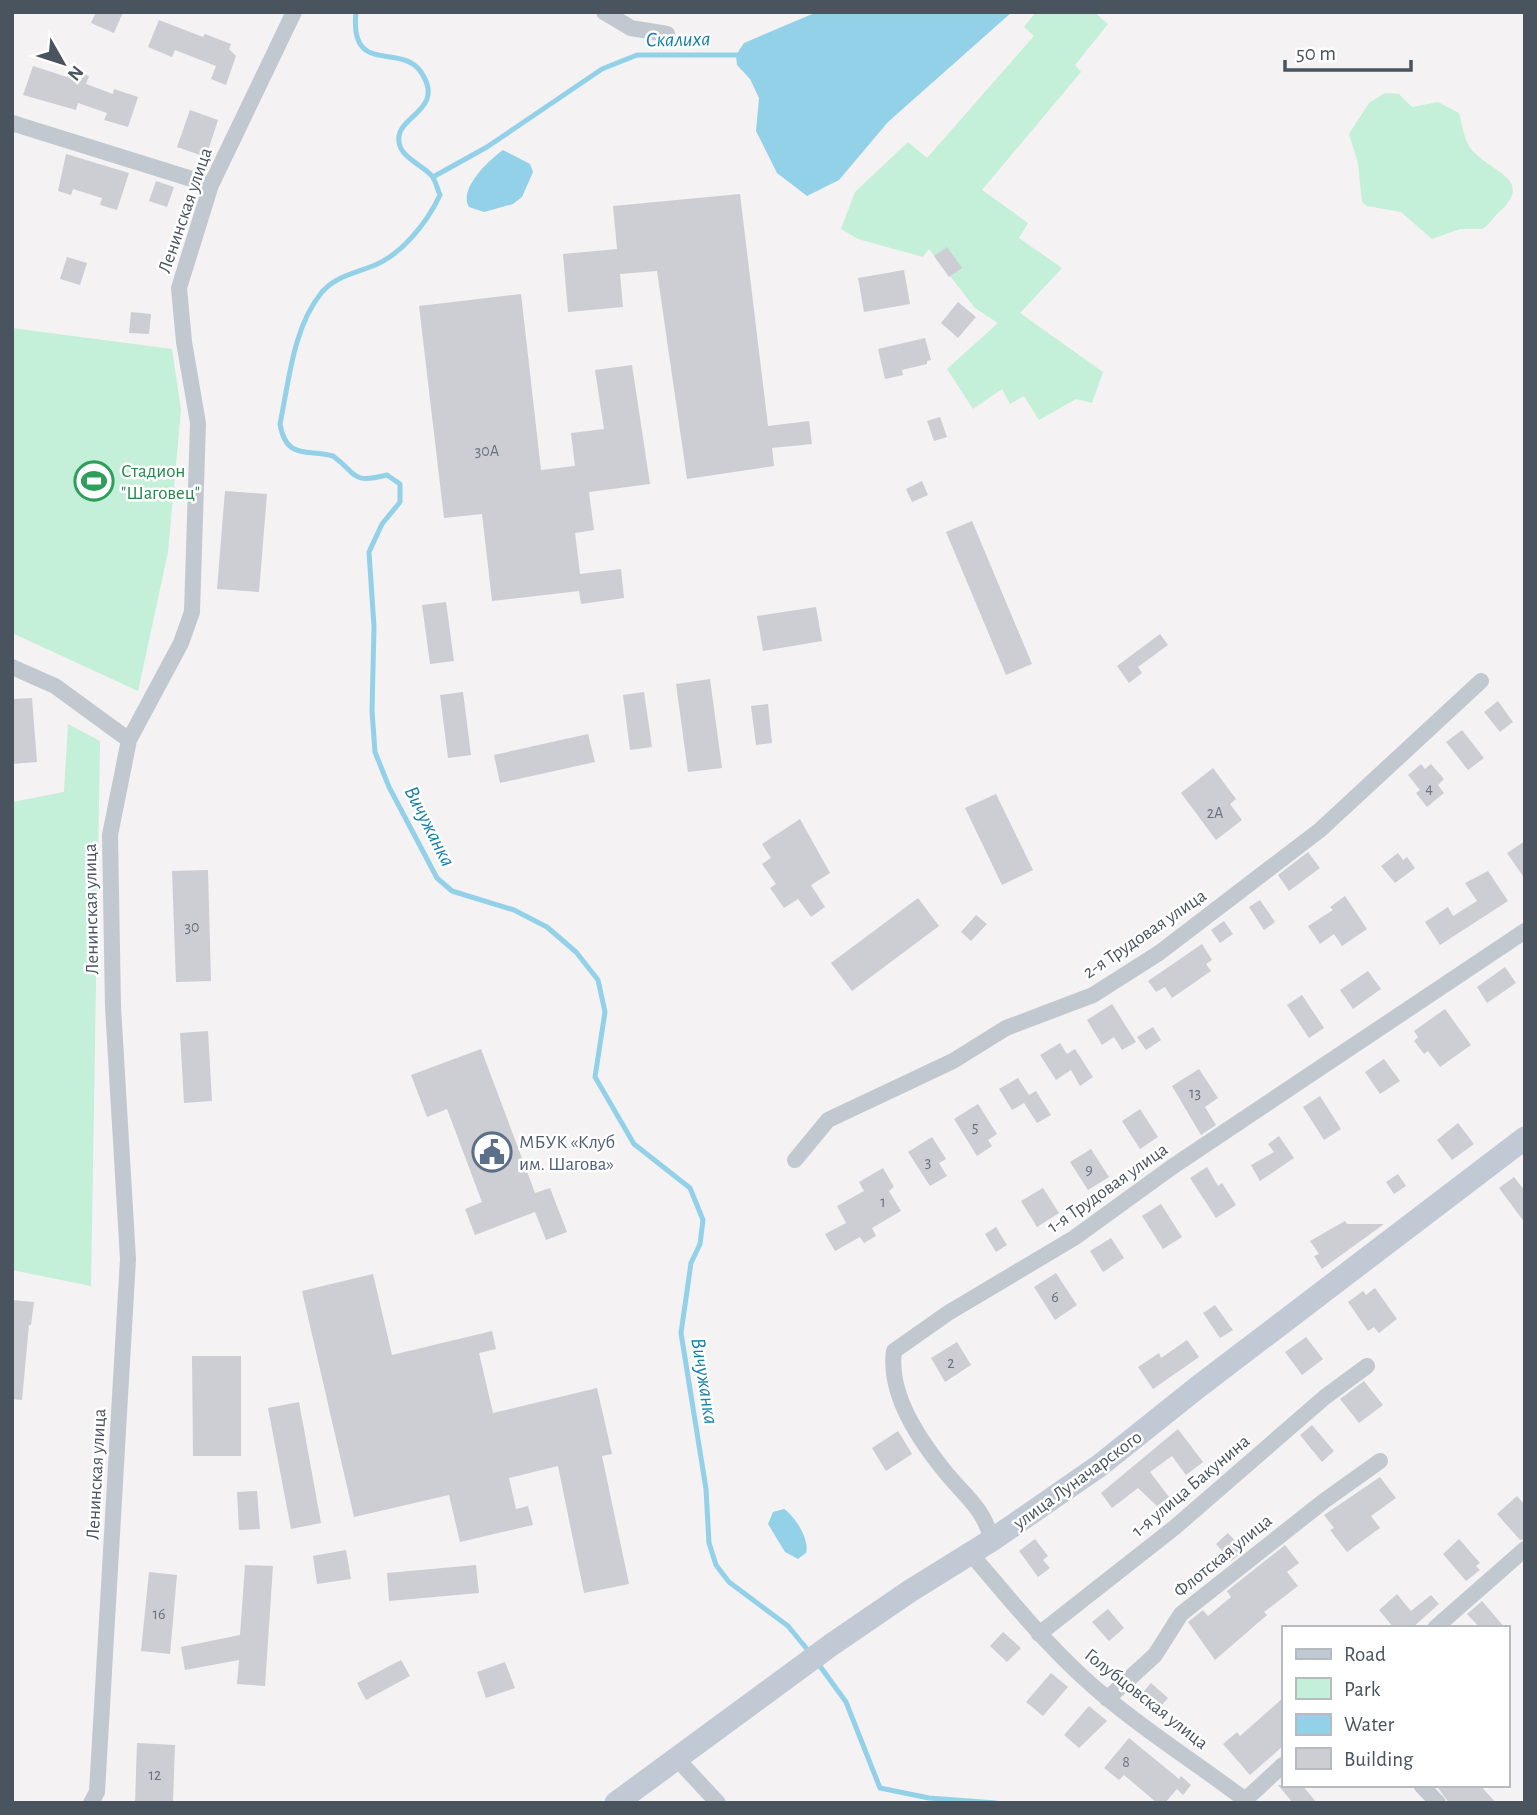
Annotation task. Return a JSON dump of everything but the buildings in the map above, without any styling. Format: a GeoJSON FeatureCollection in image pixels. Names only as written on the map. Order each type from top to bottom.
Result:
{"type":"FeatureCollection","features":[{"type":"Feature","properties":{"kind":"main road","name":"улица Луначарского"},"geometry":{"type":"LineString","coordinates":[[616,1803],[781,1685],[831,1645],[992,1541],[1099,1466],[1198,1387],[1525,1138]]}},
{"type":"Feature","properties":{"kind":"street"},"geometry":{"type":"LineString","coordinates":[[275,12],[293,15]]}},
{"type":"Feature","properties":{"kind":"street"},"geometry":{"type":"LineString","coordinates":[[604,12],[631,28],[667,34]]}},
{"type":"Feature","properties":{"kind":"street","name":"Ленинская улица"},"geometry":{"type":"LineString","coordinates":[[91,1803],[97,1792],[128,1259],[113,1007],[110,835],[129,740],[181,643],[192,612],[198,423],[184,342],[179,288],[211,186],[293,15]]}},
{"type":"Feature","properties":{"kind":"street"},"geometry":{"type":"LineString","coordinates":[[12,122],[211,186]]}},
{"type":"Feature","properties":{"kind":"street"},"geometry":{"type":"LineString","coordinates":[[12,667],[55,686],[129,740]]}},
{"type":"Feature","properties":{"kind":"street","name":"2-я Трудовая улица"},"geometry":{"type":"LineString","coordinates":[[795,1160],[828,1121],[953,1061],[1006,1028],[1093,995],[1159,953],[1320,830],[1481,681]]}},
{"type":"Feature","properties":{"kind":"street","name":"1-я Трудовая улица"},"geometry":{"type":"LineString","coordinates":[[992,1541],[980,1510],[934,1458],[905,1410],[894,1381],[894,1352],[948,1313],[1074,1238],[1172,1167],[1525,932]]}},
{"type":"Feature","properties":{"kind":"street","name":"1-я улица Бакунина"},"geometry":{"type":"LineString","coordinates":[[1039,1634],[1174,1528],[1325,1397],[1367,1366]]}},
{"type":"Feature","properties":{"kind":"street","name":"Флотская улица"},"geometry":{"type":"LineString","coordinates":[[1107,1699],[1155,1655],[1181,1614],[1324,1501],[1380,1461]]}},
{"type":"Feature","properties":{"kind":"street"},"geometry":{"type":"LineString","coordinates":[[1437,1626],[1525,1549]]}},
{"type":"Feature","properties":{"kind":"street","name":"Голубцовская улица"},"geometry":{"type":"LineString","coordinates":[[971,1554],[1039,1634],[1107,1699],[1247,1801]]}},
{"type":"Feature","properties":{"kind":"street"},"geometry":{"type":"LineString","coordinates":[[678,1760],[718,1803]]}},
{"type":"Feature","properties":{"kind":"street"},"geometry":{"type":"LineString","coordinates":[[1247,1801],[1282,1766]]}},
{"type":"Feature","properties":{"kind":"street"},"geometry":{"type":"LineString","coordinates":[[1423,1787],[1438,1803]]}},
{"type":"Feature","properties":{"kind":"green space"},"geometry":{"type":"Polygon","coordinates":[[[1036,12],[1094,12],[1108,24],[1075,65],[1081,72],[982,190],[1028,223],[1019,238],[1062,268],[1020,313],[1103,372],[1092,403],[1076,399],[1039,420],[1024,396],[1010,404],[1002,389],[973,409],[947,369],[998,323],[975,308],[929,249],[923,257],[858,239],[841,229],[855,192],[908,142],[927,158],[1034,36],[1024,27],[1036,12]]]}},
{"type":"Feature","properties":{"kind":"green space"},"geometry":{"type":"Polygon","coordinates":[[[1385,93],[1399,94],[1412,107],[1438,102],[1459,113],[1471,149],[1512,184],[1513,192],[1508,202],[1482,229],[1460,229],[1432,239],[1401,212],[1367,206],[1362,202],[1358,163],[1349,134],[1369,103],[1385,93]]]}},
{"type":"Feature","properties":{"kind":"green space","name":"Стадион \"Шаговец\""},"geometry":{"type":"Polygon","coordinates":[[[12,328],[172,349],[181,410],[168,552],[138,691],[12,633],[12,328]]]}},
{"type":"Feature","properties":{"kind":"green space"},"geometry":{"type":"Polygon","coordinates":[[[68,724],[100,741],[91,1286],[12,1270],[12,802],[64,792],[68,724]]]}},
{"type":"Feature","properties":{"kind":"water"},"geometry":{"type":"Polygon","coordinates":[[[817,12],[1012,12],[888,122],[839,180],[807,196],[777,173],[756,131],[759,98],[750,79],[737,65],[736,55],[744,43],[817,12]]]}},
{"type":"Feature","properties":{"kind":"water"},"geometry":{"type":"Polygon","coordinates":[[[503,150],[530,164],[533,172],[522,197],[513,204],[484,212],[469,207],[467,200],[471,184],[483,168],[503,150]]]}},
{"type":"Feature","properties":{"kind":"water"},"geometry":{"type":"Polygon","coordinates":[[[784,1509],[797,1523],[806,1542],[806,1553],[798,1559],[785,1552],[768,1524],[773,1512],[784,1509]]]}},
{"type":"Feature","properties":{"kind":"waterway","name":"Вичужанка"},"geometry":{"type":"LineString","coordinates":[[356,12],[356,32],[360,45],[368,52],[412,63],[427,84],[425,103],[402,129],[399,143],[405,154],[433,177],[440,195],[428,217],[402,247],[381,262],[332,283],[312,306],[304,321],[294,355],[280,424],[283,435],[293,448],[333,456],[356,476],[367,478],[387,475],[400,484],[400,502],[382,524],[369,552],[374,627],[372,711],[375,752],[389,787],[437,878],[452,891],[514,910],[547,927],[576,952],[598,980],[605,1012],[595,1077],[634,1144],[690,1188],[703,1220],[700,1244],[691,1263],[681,1333],[706,1489],[709,1543],[716,1565],[729,1582],[788,1626],[811,1654]]}},
{"type":"Feature","properties":{"kind":"waterway","name":"Скалиха"},"geometry":{"type":"LineString","coordinates":[[433,177],[487,147],[602,69],[637,55],[742,55]]}},
{"type":"Feature","properties":{"kind":"waterway","name":"Вичужанка"},"geometry":{"type":"LineString","coordinates":[[817,1662],[846,1702],[880,1788],[929,1798],[996,1803]]}},
{"type":"Feature","properties":{"kind":"place","name":"Стадион \"Шаговец\""},"geometry":{"type":"Point","coordinates":[94,481]}},
{"type":"Feature","properties":{"kind":"place","name":"МБУК «Клуб им. Шагова»"},"geometry":{"type":"Point","coordinates":[492,1152]}}]}
